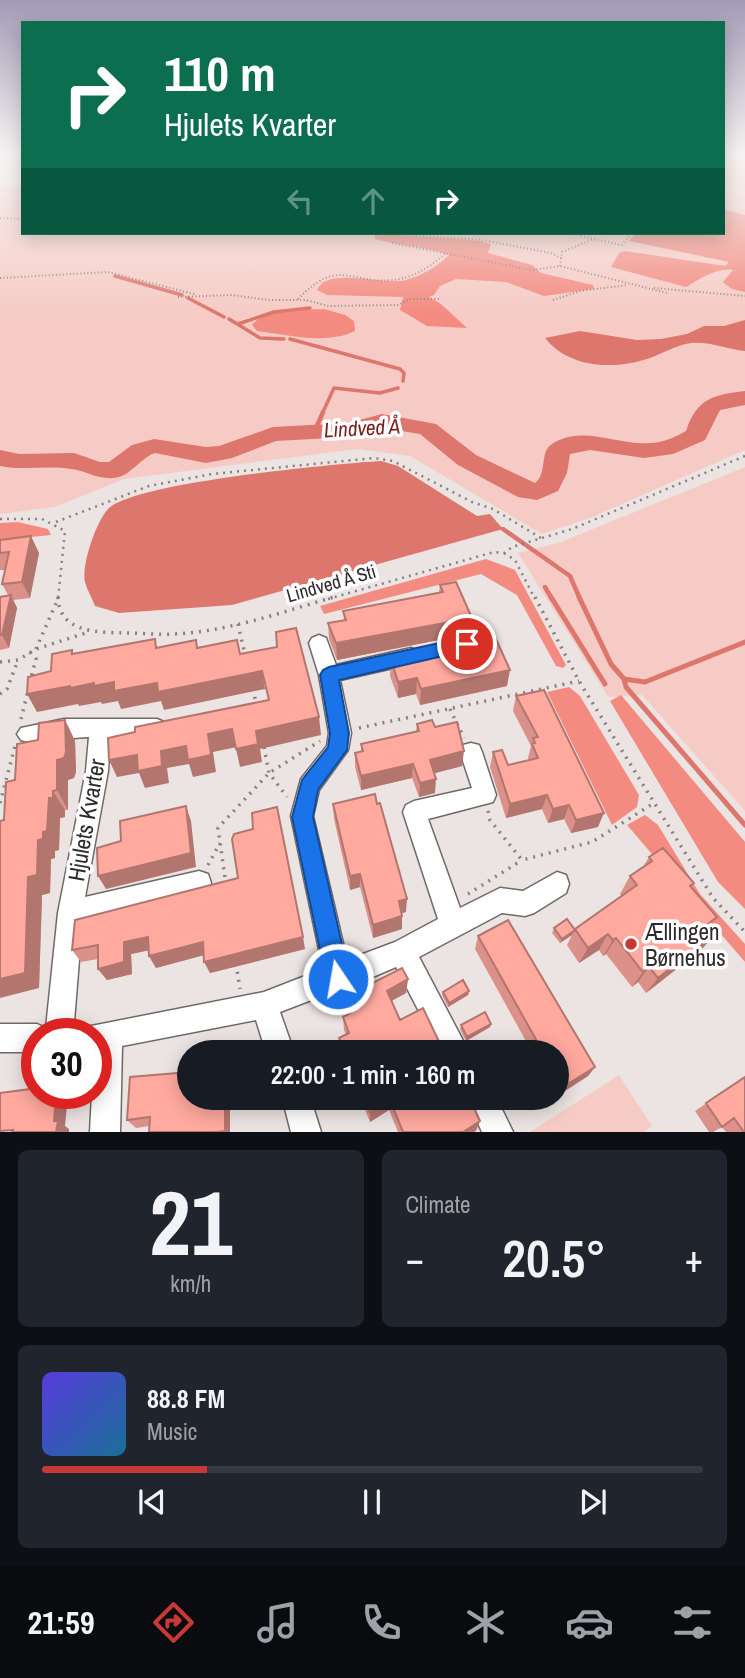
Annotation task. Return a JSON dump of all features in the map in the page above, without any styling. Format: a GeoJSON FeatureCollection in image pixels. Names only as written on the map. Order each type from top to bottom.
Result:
{"type":"FeatureCollection","features":[{"type":"Feature","properties":{"kind":"street"},"geometry":{"type":"LineString","coordinates":[[319,643],[329,675],[340,733],[337,750],[309,786],[302,817],[338,979]]}},
{"type":"Feature","properties":{"kind":"street"},"geometry":{"type":"LineString","coordinates":[[329,675],[429,652]]}},
{"type":"Feature","properties":{"kind":"street"},"geometry":{"type":"LineString","coordinates":[[28,734],[64,728],[179,726]]}},
{"type":"Feature","properties":{"kind":"street","name":"Hjulets Kvarter"},"geometry":{"type":"LineString","coordinates":[[60,1018],[70,913],[97,771],[100,728]]}},
{"type":"Feature","properties":{"kind":"street"},"geometry":{"type":"LineString","coordinates":[[449,917],[414,811],[485,795],[471,752]]}},
{"type":"Feature","properties":{"kind":"street","name":"Hjulets Kvarter"},"geometry":{"type":"LineString","coordinates":[[70,913],[199,883]]}},
{"type":"Feature","properties":{"kind":"street"},"geometry":{"type":"LineString","coordinates":[[112,1035],[253,1008],[338,979],[402,952],[449,917],[500,900],[525,904],[557,884]]}},
{"type":"Feature","properties":{"kind":"street"},"geometry":{"type":"LineString","coordinates":[[402,952],[450,1040]]}},
{"type":"Feature","properties":{"kind":"street"},"geometry":{"type":"LineString","coordinates":[[253,1008],[273,1040]]}},
{"type":"Feature","properties":{"kind":"street"},"geometry":{"type":"LineString","coordinates":[[0,1038],[21,1038]]}},
{"type":"Feature","properties":{"kind":"street"},"geometry":{"type":"LineString","coordinates":[[104,1109],[104,1132]]}},
{"type":"Feature","properties":{"kind":"street"},"geometry":{"type":"LineString","coordinates":[[300,1110],[306,1132]]}},
{"type":"Feature","properties":{"kind":"street"},"geometry":{"type":"LineString","coordinates":[[487,1110],[498,1132]]}},
{"type":"Feature","properties":{"kind":"path"},"geometry":{"type":"LineString","coordinates":[[0,218],[21,219]]}},
{"type":"Feature","properties":{"kind":"path"},"geometry":{"type":"LineString","coordinates":[[415,235],[482,240],[551,253],[561,258]]}},
{"type":"Feature","properties":{"kind":"path"},"geometry":{"type":"LineString","coordinates":[[577,235],[622,245],[630,235]]}},
{"type":"Feature","properties":{"kind":"path"},"geometry":{"type":"LineString","coordinates":[[560,266],[562,252],[595,239]]}},
{"type":"Feature","properties":{"kind":"path"},"geometry":{"type":"LineString","coordinates":[[392,243],[532,270],[560,266],[667,293]]}},
{"type":"Feature","properties":{"kind":"path"},"geometry":{"type":"LineString","coordinates":[[297,300],[322,278],[336,274],[383,280],[404,279],[421,271],[446,253]]}},
{"type":"Feature","properties":{"kind":"path"},"geometry":{"type":"LineString","coordinates":[[0,278],[108,272],[197,295]]}},
{"type":"Feature","properties":{"kind":"path"},"geometry":{"type":"LineString","coordinates":[[553,300],[573,291],[597,291],[631,284]]}},
{"type":"Feature","properties":{"kind":"path"},"geometry":{"type":"LineString","coordinates":[[644,287],[745,296]]}},
{"type":"Feature","properties":{"kind":"path"},"geometry":{"type":"LineString","coordinates":[[178,297],[197,295],[297,300],[328,306],[398,304],[410,299],[441,299]]}},
{"type":"Feature","properties":{"kind":"path","name":"Lindved Å Sti"},"geometry":{"type":"LineString","coordinates":[[91,632],[174,634],[238,624],[494,552],[504,553],[512,547],[572,529],[745,456]]}},
{"type":"Feature","properties":{"kind":"path"},"geometry":{"type":"LineString","coordinates":[[56,523],[149,486],[212,474],[374,458],[393,461],[472,502],[493,509],[541,538]]}},
{"type":"Feature","properties":{"kind":"path"},"geometry":{"type":"LineString","coordinates":[[0,519],[31,516],[56,523],[65,531],[59,607],[72,625],[91,632]]}},
{"type":"Feature","properties":{"kind":"path"},"geometry":{"type":"LineString","coordinates":[[504,553],[515,560],[579,681],[713,898],[745,932]]}},
{"type":"Feature","properties":{"kind":"path"},"geometry":{"type":"LineString","coordinates":[[36,649],[58,599]]}},
{"type":"Feature","properties":{"kind":"path"},"geometry":{"type":"LineString","coordinates":[[238,624],[246,660]]}},
{"type":"Feature","properties":{"kind":"path"},"geometry":{"type":"LineString","coordinates":[[0,662],[18,660],[36,649],[91,632]]}},
{"type":"Feature","properties":{"kind":"path"},"geometry":{"type":"LineString","coordinates":[[0,694],[7,689],[18,660]]}},
{"type":"Feature","properties":{"kind":"path"},"geometry":{"type":"LineString","coordinates":[[227,895],[218,828],[269,774],[330,735],[579,681]]}},
{"type":"Feature","properties":{"kind":"path"},"geometry":{"type":"LineString","coordinates":[[252,684],[257,709]]}},
{"type":"Feature","properties":{"kind":"path"},"geometry":{"type":"LineString","coordinates":[[450,709],[471,752]]}},
{"type":"Feature","properties":{"kind":"path"},"geometry":{"type":"LineString","coordinates":[[262,734],[269,774],[302,817]]}},
{"type":"Feature","properties":{"kind":"path"},"geometry":{"type":"LineString","coordinates":[[485,795],[490,820],[522,860]]}},
{"type":"Feature","properties":{"kind":"path"},"geometry":{"type":"LineString","coordinates":[[449,917],[522,860],[592,842],[654,803]]}},
{"type":"Feature","properties":{"kind":"path"},"geometry":{"type":"LineString","coordinates":[[199,883],[220,843]]}},
{"type":"Feature","properties":{"kind":"path"},"geometry":{"type":"LineString","coordinates":[[236,959],[253,1008]]}},
{"type":"Feature","properties":{"kind":"shaded area"},"geometry":{"type":"Polygon","coordinates":[[[0,208],[21,208],[21,235],[725,235],[725,208],[745,208],[745,450],[590,518],[542,534],[410,456],[358,449],[124,479],[55,507],[0,514],[0,208]]]}},
{"type":"Feature","properties":{"kind":"shaded area"},"geometry":{"type":"Polygon","coordinates":[[[725,210],[745,215],[745,292],[732,289],[723,282],[733,270],[715,272],[686,287],[611,267],[619,253],[625,251],[725,266],[729,262],[629,241],[634,235],[725,235],[725,210]]]}},
{"type":"Feature","properties":{"kind":"shaded area"},"geometry":{"type":"Polygon","coordinates":[[[375,235],[402,235],[481,241],[491,244],[488,253],[532,265],[541,273],[593,285],[594,289],[544,296],[506,282],[456,279],[440,286],[434,295],[429,297],[441,304],[467,328],[427,326],[400,310],[403,297],[327,295],[317,290],[332,279],[406,280],[429,270],[449,255],[375,239],[375,235]]]}},
{"type":"Feature","properties":{"kind":"shaded area"},"geometry":{"type":"Polygon","coordinates":[[[324,309],[345,315],[354,321],[355,331],[332,337],[307,338],[257,331],[252,325],[276,312],[324,309]]]}},
{"type":"Feature","properties":{"kind":"shaded area"},"geometry":{"type":"Polygon","coordinates":[[[745,320],[745,351],[691,343],[650,358],[622,364],[580,361],[567,356],[545,338],[580,331],[637,340],[661,339],[687,334],[704,326],[724,326],[745,320]]]}},
{"type":"Feature","properties":{"kind":"shaded area"},"geometry":{"type":"Polygon","coordinates":[[[381,461],[398,466],[477,516],[490,514],[503,529],[232,605],[119,613],[95,606],[86,585],[85,565],[91,543],[109,508],[127,499],[195,482],[381,461]]]}},
{"type":"Feature","properties":{"kind":"shaded area"},"geometry":{"type":"Polygon","coordinates":[[[745,467],[745,811],[642,695],[608,697],[518,553],[561,542],[745,467]]]}},
{"type":"Feature","properties":{"kind":"shaded area"},"geometry":{"type":"Polygon","coordinates":[[[18,522],[48,529],[51,535],[0,540],[0,523],[18,522]]]}},
{"type":"Feature","properties":{"kind":"shaded area"},"geometry":{"type":"Polygon","coordinates":[[[486,559],[515,570],[566,665],[563,668],[556,666],[517,595],[481,574],[324,614],[320,606],[486,559]]]}},
{"type":"Feature","properties":{"kind":"shaded area"},"geometry":{"type":"Polygon","coordinates":[[[569,687],[580,696],[639,795],[637,807],[612,825],[547,692],[569,687]]]}},
{"type":"Feature","properties":{"kind":"shaded area"},"geometry":{"type":"Polygon","coordinates":[[[621,695],[745,842],[745,909],[718,882],[610,701],[621,695]]]}},
{"type":"Feature","properties":{"kind":"shaded area"},"geometry":{"type":"Polygon","coordinates":[[[645,815],[658,825],[700,894],[745,944],[745,962],[627,825],[645,815]]]}},
{"type":"Feature","properties":{"kind":"shaded area"},"geometry":{"type":"Polygon","coordinates":[[[619,1075],[652,1126],[644,1132],[530,1132],[564,1110],[569,1110],[569,1107],[619,1075]]]}},
{"type":"Feature","properties":{"kind":"building"},"geometry":{"type":"Polygon","coordinates":[[[31,536],[22,582],[2,584],[9,552],[0,553],[0,540],[31,536]]]}},
{"type":"Feature","properties":{"kind":"building"},"geometry":{"type":"Polygon","coordinates":[[[456,582],[472,618],[336,643],[328,623],[346,620],[343,611],[443,592],[440,585],[456,582]]]}},
{"type":"Feature","properties":{"kind":"building"},"geometry":{"type":"Polygon","coordinates":[[[11,595],[2,635],[0,635],[0,597],[11,595]]]}},
{"type":"Feature","properties":{"kind":"building"},"geometry":{"type":"Polygon","coordinates":[[[296,628],[319,717],[256,731],[258,744],[236,749],[232,729],[208,734],[211,755],[188,760],[186,746],[161,751],[162,766],[138,771],[137,755],[109,760],[108,738],[135,732],[135,727],[269,700],[262,671],[158,692],[157,683],[114,691],[114,682],[27,694],[28,677],[51,671],[52,654],[72,650],[72,654],[155,639],[156,648],[196,640],[197,648],[237,640],[240,654],[277,647],[276,632],[296,628]]]}},
{"type":"Feature","properties":{"kind":"building"},"geometry":{"type":"Polygon","coordinates":[[[495,637],[510,670],[421,689],[417,678],[398,682],[391,659],[495,637]]]}},
{"type":"Feature","properties":{"kind":"building"},"geometry":{"type":"Polygon","coordinates":[[[544,690],[604,813],[576,820],[569,805],[553,809],[547,795],[510,804],[493,752],[502,750],[508,765],[538,758],[532,744],[535,743],[533,738],[538,737],[516,696],[544,690]]]}},
{"type":"Feature","properties":{"kind":"building"},"geometry":{"type":"Polygon","coordinates":[[[65,720],[66,752],[64,758],[57,760],[57,790],[53,791],[53,798],[49,798],[47,831],[43,832],[43,839],[38,840],[37,875],[28,877],[25,973],[0,979],[0,821],[4,820],[6,782],[15,780],[17,744],[38,740],[39,723],[65,720]]]}},
{"type":"Feature","properties":{"kind":"building"},"geometry":{"type":"Polygon","coordinates":[[[432,720],[435,727],[457,722],[464,751],[430,760],[436,779],[420,783],[413,764],[361,776],[355,753],[363,751],[361,744],[419,731],[417,724],[432,720]]]}},
{"type":"Feature","properties":{"kind":"building"},"geometry":{"type":"Polygon","coordinates":[[[375,794],[377,804],[380,803],[407,899],[399,901],[402,916],[373,925],[360,874],[350,876],[333,804],[375,794]]]}},
{"type":"Feature","properties":{"kind":"building"},"geometry":{"type":"Polygon","coordinates":[[[186,806],[191,853],[98,876],[97,848],[121,841],[120,821],[186,806]]]}},
{"type":"Feature","properties":{"kind":"building"},"geometry":{"type":"Polygon","coordinates":[[[277,807],[303,937],[204,962],[203,942],[149,956],[148,937],[124,942],[124,962],[98,969],[98,945],[72,950],[75,920],[238,878],[232,839],[234,834],[253,829],[252,813],[277,807]]]}},
{"type":"Feature","properties":{"kind":"building"},"geometry":{"type":"Polygon","coordinates":[[[663,848],[694,883],[690,886],[717,917],[708,924],[716,933],[658,978],[649,967],[643,972],[616,938],[613,940],[608,934],[588,948],[575,929],[637,885],[630,876],[652,861],[649,857],[663,848]]]}},
{"type":"Feature","properties":{"kind":"building"},"geometry":{"type":"Polygon","coordinates":[[[567,919],[575,930],[562,939],[554,928],[567,919]]]}},
{"type":"Feature","properties":{"kind":"building"},"geometry":{"type":"Polygon","coordinates":[[[508,920],[595,1067],[569,1083],[569,1040],[536,1040],[478,936],[508,920]]]}},
{"type":"Feature","properties":{"kind":"building"},"geometry":{"type":"Polygon","coordinates":[[[402,968],[408,979],[387,991],[400,1020],[423,1008],[438,1040],[340,1040],[339,1038],[349,1033],[343,1017],[352,1012],[345,997],[402,968]]]}},
{"type":"Feature","properties":{"kind":"building"},"geometry":{"type":"Polygon","coordinates":[[[463,980],[469,991],[449,1003],[443,992],[463,980]]]}},
{"type":"Feature","properties":{"kind":"building"},"geometry":{"type":"Polygon","coordinates":[[[485,1012],[491,1024],[467,1037],[461,1025],[485,1012]]]}},
{"type":"Feature","properties":{"kind":"building"},"geometry":{"type":"Polygon","coordinates":[[[177,1073],[177,1110],[225,1110],[225,1131],[149,1132],[150,1117],[127,1120],[130,1077],[177,1073]]]}},
{"type":"Feature","properties":{"kind":"building"},"geometry":{"type":"Polygon","coordinates":[[[745,1077],[745,1132],[734,1118],[722,1127],[706,1103],[745,1077]]]}},
{"type":"Feature","properties":{"kind":"building"},"geometry":{"type":"Polygon","coordinates":[[[21,1090],[21,1109],[55,1109],[54,1121],[58,1121],[56,1132],[0,1131],[0,1093],[21,1090]]]}},
{"type":"Feature","properties":{"kind":"building"},"geometry":{"type":"Polygon","coordinates":[[[394,1110],[475,1110],[480,1121],[463,1132],[403,1132],[394,1110]]]}},
{"type":"Feature","properties":{"kind":"waterway"},"geometry":{"type":"LineString","coordinates":[[115,276],[182,295]]}},
{"type":"Feature","properties":{"kind":"waterway"},"geometry":{"type":"LineString","coordinates":[[188,298],[224,317]]}},
{"type":"Feature","properties":{"kind":"waterway"},"geometry":{"type":"LineString","coordinates":[[238,324],[274,312],[310,308]]}},
{"type":"Feature","properties":{"kind":"waterway"},"geometry":{"type":"LineString","coordinates":[[229,319],[260,338],[284,339]]}},
{"type":"Feature","properties":{"kind":"waterway"},"geometry":{"type":"LineString","coordinates":[[290,339],[400,369],[404,373],[403,381]]}},
{"type":"Feature","properties":{"kind":"waterway"},"geometry":{"type":"LineString","coordinates":[[322,414],[334,388],[380,393],[398,388]]}},
{"type":"Feature","properties":{"kind":"waterway","name":"Lindved Å"},"geometry":{"type":"LineString","coordinates":[[0,458],[19,462],[74,461],[98,470],[115,469],[141,450],[154,446],[184,449],[206,455],[223,453],[273,434],[349,430],[382,421],[428,429],[467,460],[527,491],[537,491],[544,489],[553,480],[558,450],[579,443],[644,451],[664,448],[697,435],[707,410],[712,406],[745,398]]}},
{"type":"Feature","properties":{"kind":"waterway"},"geometry":{"type":"LineString","coordinates":[[314,433],[323,412]]}},
{"type":"Feature","properties":{"kind":"waterway"},"geometry":{"type":"LineString","coordinates":[[503,529],[570,576],[580,599]]}},
{"type":"Feature","properties":{"kind":"waterway"},"geometry":{"type":"LineString","coordinates":[[545,587],[552,599]]}},
{"type":"Feature","properties":{"kind":"waterway"},"geometry":{"type":"LineString","coordinates":[[551,597],[605,684]]}},
{"type":"Feature","properties":{"kind":"waterway"},"geometry":{"type":"LineString","coordinates":[[579,597],[611,664],[624,679]]}},
{"type":"Feature","properties":{"kind":"waterway"},"geometry":{"type":"LineString","coordinates":[[624,679],[645,682],[745,642]]}},
{"type":"Feature","properties":{"kind":"waterway"},"geometry":{"type":"LineString","coordinates":[[624,679],[626,687],[745,825]]}},
{"type":"Feature","properties":{"kind":"place","name":"Ællingen Børnehus"},"geometry":{"type":"Point","coordinates":[631,944]}},
{"type":"Feature","properties":{"kind":"route"},"geometry":{"type":"LineString","coordinates":[[338,979],[302,817],[309,786],[337,750],[340,733],[329,675],[467,644]]}}]}
